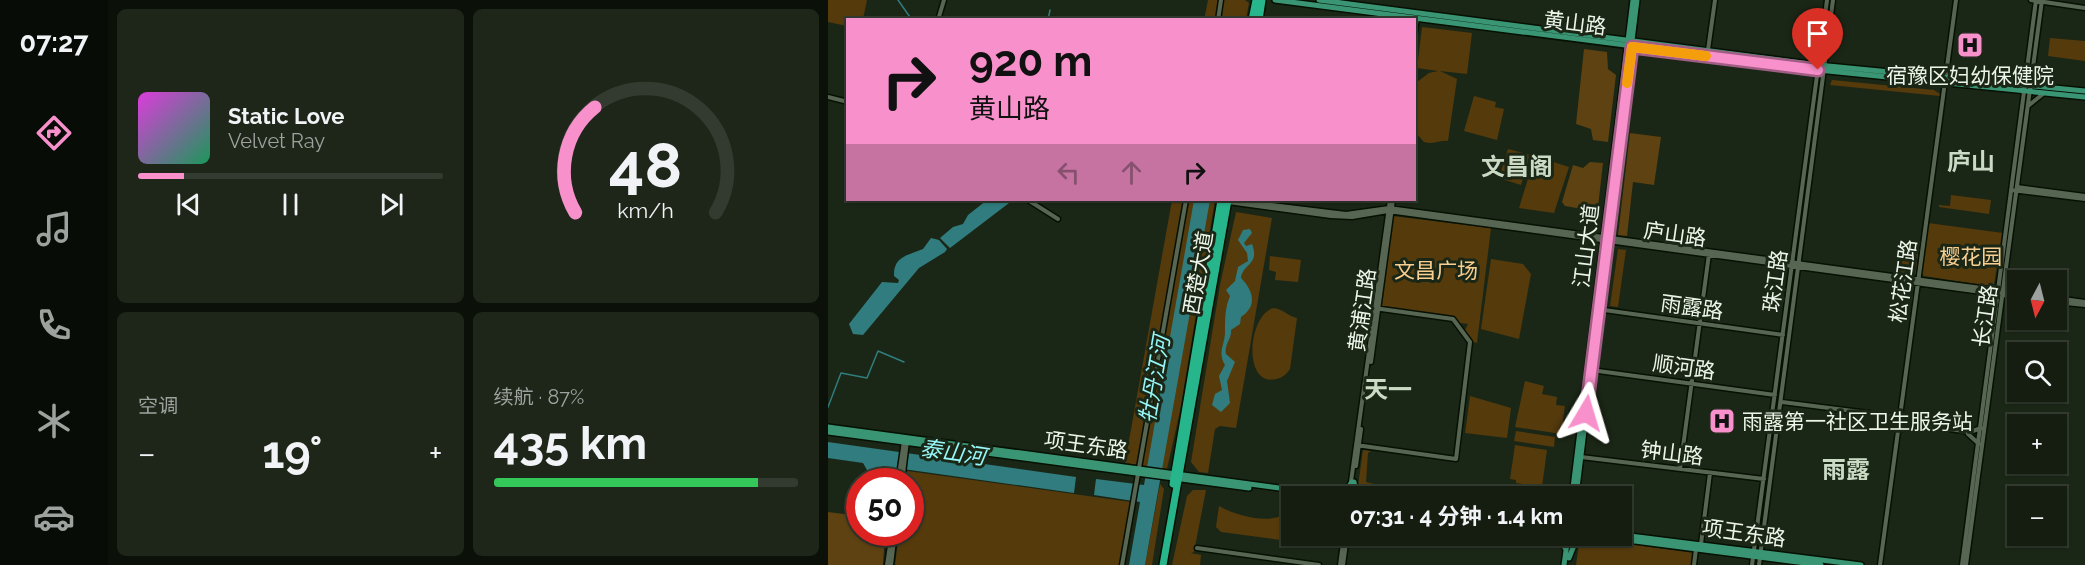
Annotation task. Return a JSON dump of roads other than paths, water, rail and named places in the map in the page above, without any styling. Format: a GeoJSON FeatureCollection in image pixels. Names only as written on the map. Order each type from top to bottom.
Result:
{"type":"FeatureCollection","features":[{"type":"Feature","properties":{"kind":"highway"},"geometry":{"type":"LineString","coordinates":[[1252,18],[1256,0]]}},
{"type":"Feature","properties":{"kind":"highway"},"geometry":{"type":"LineString","coordinates":[[1259,18],[1262,0]]}},
{"type":"Feature","properties":{"kind":"highway","name":"西楚大道"},"geometry":{"type":"LineString","coordinates":[[1161,565],[1173,477],[1226,201]]}},
{"type":"Feature","properties":{"kind":"main road","name":"黄山路"},"geometry":{"type":"LineString","coordinates":[[1275,0],[1821,68],[2027,88],[2085,91]]}},
{"type":"Feature","properties":{"kind":"main road","name":"黄山路"},"geometry":{"type":"LineString","coordinates":[[1319,0],[1415,17]]}},
{"type":"Feature","properties":{"kind":"main road","name":"江山大道"},"geometry":{"type":"LineString","coordinates":[[1575,486],[1630,43],[1633,0]]}},
{"type":"Feature","properties":{"kind":"main road","name":"江山大道"},"geometry":{"type":"LineString","coordinates":[[1630,43],[1638,0]]}},
{"type":"Feature","properties":{"kind":"main road","name":"黄山路"},"geometry":{"type":"LineString","coordinates":[[1630,43],[1708,50],[1821,68]]}},
{"type":"Feature","properties":{"kind":"main road","name":"黄山路"},"geometry":{"type":"LineString","coordinates":[[2027,88],[2085,97]]}},
{"type":"Feature","properties":{"kind":"main road","name":"项王东路"},"geometry":{"type":"LineString","coordinates":[[828,429],[1281,492]]}},
{"type":"Feature","properties":{"kind":"main road","name":"项王东路"},"geometry":{"type":"LineString","coordinates":[[1173,477],[1281,490]]}},
{"type":"Feature","properties":{"kind":"main road"},"geometry":{"type":"LineString","coordinates":[[1350,486],[1353,482]]}},
{"type":"Feature","properties":{"kind":"main road"},"geometry":{"type":"LineString","coordinates":[[1353,482],[1354,486]]}},
{"type":"Feature","properties":{"kind":"main road","name":"项王东路"},"geometry":{"type":"LineString","coordinates":[[1632,536],[1701,544],[1821,565]]}},
{"type":"Feature","properties":{"kind":"main road","name":"项王东路"},"geometry":{"type":"LineString","coordinates":[[1632,541],[1861,565]]}},
{"type":"Feature","properties":{"kind":"main road"},"geometry":{"type":"LineString","coordinates":[[1565,546],[1567,558]]}},
{"type":"Feature","properties":{"kind":"main road"},"geometry":{"type":"LineString","coordinates":[[1566,565],[1569,546]]}},
{"type":"Feature","properties":{"kind":"main road"},"geometry":{"type":"LineString","coordinates":[[1567,558],[1572,546]]}},
{"type":"Feature","properties":{"kind":"street"},"geometry":{"type":"LineString","coordinates":[[939,18],[944,0]]}},
{"type":"Feature","properties":{"kind":"street"},"geometry":{"type":"LineString","coordinates":[[1218,18],[1221,0]]}},
{"type":"Feature","properties":{"kind":"street"},"geometry":{"type":"LineString","coordinates":[[1708,50],[1715,0]]}},
{"type":"Feature","properties":{"kind":"street","name":"珠江路"},"geometry":{"type":"LineString","coordinates":[[1752,565],[1757,554],[1782,402],[1817,130],[1827,0]]}},
{"type":"Feature","properties":{"kind":"street","name":"珠江路"},"geometry":{"type":"LineString","coordinates":[[1759,565],[1757,554],[1764,479],[1775,395],[1810,129],[1833,0]]}},
{"type":"Feature","properties":{"kind":"street","name":"松花江路"},"geometry":{"type":"LineString","coordinates":[[1879,565],[1955,0]]}},
{"type":"Feature","properties":{"kind":"street"},"geometry":{"type":"LineString","coordinates":[[2031,0],[2085,7]]}},
{"type":"Feature","properties":{"kind":"street","name":"长江路"},"geometry":{"type":"LineString","coordinates":[[1964,565],[1998,292],[2028,106],[2027,67],[2036,0]]}},
{"type":"Feature","properties":{"kind":"street","name":"长江路"},"geometry":{"type":"LineString","coordinates":[[1964,565],[2004,293],[2022,104],[2033,65],[2042,0]]}},
{"type":"Feature","properties":{"kind":"street"},"geometry":{"type":"LineString","coordinates":[[2033,65],[2041,81],[2055,88]]}},
{"type":"Feature","properties":{"kind":"street"},"geometry":{"type":"LineString","coordinates":[[2022,104],[2019,95],[2008,86],[2022,78],[2027,67]]}},
{"type":"Feature","properties":{"kind":"street"},"geometry":{"type":"LineString","coordinates":[[2028,106],[2037,96],[2048,93]]}},
{"type":"Feature","properties":{"kind":"street"},"geometry":{"type":"LineString","coordinates":[[828,97],[846,102]]}},
{"type":"Feature","properties":{"kind":"street"},"geometry":{"type":"LineString","coordinates":[[1810,129],[1817,130]]}},
{"type":"Feature","properties":{"kind":"street"},"geometry":{"type":"LineString","coordinates":[[1806,162],[1812,163]]}},
{"type":"Feature","properties":{"kind":"street"},"geometry":{"type":"LineString","coordinates":[[2014,188],[2085,198]]}},
{"type":"Feature","properties":{"kind":"street"},"geometry":{"type":"LineString","coordinates":[[1030,201],[1058,219]]}},
{"type":"Feature","properties":{"kind":"street"},"geometry":{"type":"LineString","coordinates":[[1122,565],[1136,483],[1141,472],[1186,201]]}},
{"type":"Feature","properties":{"kind":"street","name":"庐山路"},"geometry":{"type":"LineString","coordinates":[[1233,201],[1331,216],[1352,217],[1390,210],[2007,293]]}},
{"type":"Feature","properties":{"kind":"street","name":"黄浦江路"},"geometry":{"type":"LineString","coordinates":[[1352,486],[1391,201]]}},
{"type":"Feature","properties":{"kind":"street"},"geometry":{"type":"LineString","coordinates":[[1797,235],[1803,236]]}},
{"type":"Feature","properties":{"kind":"street","name":"庐山路"},"geometry":{"type":"LineString","coordinates":[[1606,238],[1793,264]]}},
{"type":"Feature","properties":{"kind":"street"},"geometry":{"type":"LineString","coordinates":[[1680,469],[1709,254]]}},
{"type":"Feature","properties":{"kind":"street"},"geometry":{"type":"LineString","coordinates":[[2067,301],[2085,303]]}},
{"type":"Feature","properties":{"kind":"street"},"geometry":{"type":"LineString","coordinates":[[1358,445],[1456,459],[1470,342],[1452,319],[1376,308]]}},
{"type":"Feature","properties":{"kind":"street","name":"雨露路"},"geometry":{"type":"LineString","coordinates":[[1598,309],[1783,334]]}},
{"type":"Feature","properties":{"kind":"street","name":"顺河路"},"geometry":{"type":"LineString","coordinates":[[1590,370],[1775,395]]}},
{"type":"Feature","properties":{"kind":"street"},"geometry":{"type":"LineString","coordinates":[[1782,402],[1899,417],[1908,423],[1962,431],[1970,432],[1981,428]]}},
{"type":"Feature","properties":{"kind":"street","name":"松花江路"},"geometry":{"type":"LineString","coordinates":[[1879,565],[1899,417]]}},
{"type":"Feature","properties":{"kind":"street"},"geometry":{"type":"LineString","coordinates":[[1898,431],[1908,425],[1970,434],[1979,444]]}},
{"type":"Feature","properties":{"kind":"street"},"geometry":{"type":"LineString","coordinates":[[902,468],[906,440]]}},
{"type":"Feature","properties":{"kind":"street","name":"钟山路"},"geometry":{"type":"LineString","coordinates":[[1579,457],[1764,479]]}},
{"type":"Feature","properties":{"kind":"street"},"geometry":{"type":"LineString","coordinates":[[1701,544],[1710,473]]}},
{"type":"Feature","properties":{"kind":"street"},"geometry":{"type":"LineString","coordinates":[[889,565],[892,546]]}},
{"type":"Feature","properties":{"kind":"street"},"geometry":{"type":"LineString","coordinates":[[1342,565],[1344,546]]}},
{"type":"Feature","properties":{"kind":"street"},"geometry":{"type":"LineString","coordinates":[[1197,548],[1319,565]]}},
{"type":"Feature","properties":{"kind":"street"},"geometry":{"type":"LineString","coordinates":[[1694,565],[1696,549]]}},
{"type":"Feature","properties":{"kind":"water"},"geometry":{"type":"Polygon","coordinates":[[[986,201],[1012,201],[950,248],[940,238],[953,227],[963,224],[968,215],[986,201]]]}},
{"type":"Feature","properties":{"kind":"water"},"geometry":{"type":"Polygon","coordinates":[[[1194,201],[1210,201],[1145,565],[1129,565],[1140,502],[1094,495],[1096,479],[1144,485],[1194,201]]]}},
{"type":"Feature","properties":{"kind":"water"},"geometry":{"type":"Polygon","coordinates":[[[1250,229],[1252,233],[1244,243],[1246,246],[1252,244],[1254,256],[1241,278],[1251,293],[1252,303],[1241,317],[1240,324],[1231,330],[1226,347],[1226,354],[1235,362],[1227,381],[1230,403],[1221,412],[1212,405],[1215,394],[1222,390],[1219,376],[1225,365],[1221,352],[1225,337],[1226,309],[1230,296],[1226,290],[1235,281],[1238,267],[1248,261],[1247,253],[1238,240],[1243,230],[1250,229]]]}},
{"type":"Feature","properties":{"kind":"water"},"geometry":{"type":"Polygon","coordinates":[[[931,238],[939,240],[947,249],[945,252],[919,268],[863,335],[853,334],[849,324],[882,282],[898,283],[899,280],[894,276],[894,269],[899,260],[923,249],[931,238]]]}},
{"type":"Feature","properties":{"kind":"water"},"geometry":{"type":"Polygon","coordinates":[[[828,442],[1076,477],[1074,493],[924,472],[924,468],[882,466],[881,468],[866,468],[863,463],[828,458],[828,442]]]}},
{"type":"Feature","properties":{"kind":"waterway"},"geometry":{"type":"LineString","coordinates":[[898,0],[911,18]]}},
{"type":"Feature","properties":{"kind":"waterway"},"geometry":{"type":"LineString","coordinates":[[1048,18],[1050,10]]}},
{"type":"Feature","properties":{"kind":"waterway"},"geometry":{"type":"LineString","coordinates":[[828,407],[841,373],[867,378],[878,351],[904,362]]}},
{"type":"Feature","properties":{"kind":"place","name":"宿豫区妇幼保健院"},"geometry":{"type":"Point","coordinates":[1970,45]}},
{"type":"Feature","properties":{"kind":"place","name":"雨露第一社区卫生服务站"},"geometry":{"type":"Point","coordinates":[1722,421]}},
{"type":"Feature","properties":{"kind":"district","name":"庐山"},"geometry":{"type":"Point","coordinates":[1971,161]}},
{"type":"Feature","properties":{"kind":"district","name":"文昌阁"},"geometry":{"type":"Point","coordinates":[1517,166]}},
{"type":"Feature","properties":{"kind":"district","name":"天一"},"geometry":{"type":"Point","coordinates":[1388,389]}},
{"type":"Feature","properties":{"kind":"district","name":"雨露"},"geometry":{"type":"Point","coordinates":[1846,469]}},
{"type":"Feature","properties":{"kind":"park label","name":"樱花园"},"geometry":{"type":"Point","coordinates":[1971,256]}},
{"type":"Feature","properties":{"kind":"park label","name":"文昌广场"},"geometry":{"type":"Point","coordinates":[1436,270]}},
{"type":"Feature","properties":{"kind":"water label","name":"牡丹江河"},"geometry":{"type":"Point","coordinates":[1154,379]}},
{"type":"Feature","properties":{"kind":"water label","name":"泰山河"},"geometry":{"type":"Point","coordinates":[953,452]}}]}
